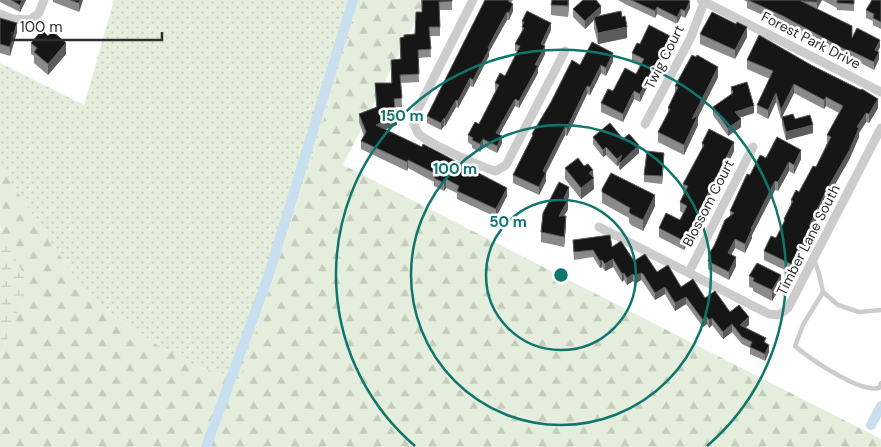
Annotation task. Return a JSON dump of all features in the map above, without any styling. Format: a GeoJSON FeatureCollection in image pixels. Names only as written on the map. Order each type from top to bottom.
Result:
{"type":"FeatureCollection","features":[{"type":"Feature","properties":{"kind":"street"},"geometry":{"type":"LineString","coordinates":[[0,14],[12,19],[30,20],[39,13],[44,0]]}},
{"type":"Feature","properties":{"kind":"street"},"geometry":{"type":"LineString","coordinates":[[473,0],[413,122],[418,132],[428,140],[485,168],[496,171],[506,165],[565,51]]}},
{"type":"Feature","properties":{"kind":"street","name":"Forest Park Drive"},"geometry":{"type":"LineString","coordinates":[[703,0],[880,87]]}},
{"type":"Feature","properties":{"kind":"street","name":"Twig Court"},"geometry":{"type":"LineString","coordinates":[[645,124],[690,37],[703,0]]}},
{"type":"Feature","properties":{"kind":"street","name":"Timber Lane South"},"geometry":{"type":"LineString","coordinates":[[599,227],[769,314],[779,315],[788,308],[881,128]]}},
{"type":"Feature","properties":{"kind":"street","name":"Blossom Court"},"geometry":{"type":"LineString","coordinates":[[689,272],[753,147]]}},
{"type":"Feature","properties":{"kind":"lane"},"geometry":{"type":"LineString","coordinates":[[814,260],[822,292],[803,325],[795,346],[811,360],[858,385],[873,389],[879,388],[881,383]]}},
{"type":"Feature","properties":{"kind":"lane"},"geometry":{"type":"LineString","coordinates":[[822,292],[838,305],[859,312],[881,310]]}},
{"type":"Feature","properties":{"kind":"green space"},"geometry":{"type":"Polygon","coordinates":[[[114,0],[348,0],[355,22],[240,381],[192,364],[156,344],[103,307],[71,272],[0,166],[0,63],[84,105],[114,0]]]}},
{"type":"Feature","properties":{"kind":"green space"},"geometry":{"type":"Polygon","coordinates":[[[348,0],[426,0],[343,165],[881,439],[881,447],[0,447],[0,357],[11,331],[2,230],[0,228],[0,166],[71,272],[103,307],[156,344],[192,364],[240,381],[355,22],[348,0]]]}},
{"type":"Feature","properties":{"kind":"green space"},"geometry":{"type":"Polygon","coordinates":[[[0,228],[27,281],[11,331],[0,357],[0,228]]]}},
{"type":"Feature","properties":{"kind":"building"},"geometry":{"type":"Polygon","coordinates":[[[11,0],[22,0],[20,5],[11,0]]]}},
{"type":"Feature","properties":{"kind":"building"},"geometry":{"type":"Polygon","coordinates":[[[422,0],[452,1],[439,2],[440,27],[429,27],[431,49],[418,50],[419,74],[400,75],[402,98],[394,99],[397,116],[376,125],[422,147],[423,144],[507,188],[496,209],[457,191],[459,186],[446,179],[444,183],[434,178],[436,174],[408,160],[407,162],[361,141],[366,132],[359,114],[377,107],[375,83],[392,83],[391,60],[401,59],[400,38],[404,37],[404,35],[415,34],[416,12],[422,12],[422,0]]]}},
{"type":"Feature","properties":{"kind":"building"},"geometry":{"type":"Polygon","coordinates":[[[485,0],[509,0],[513,4],[495,34],[473,80],[470,78],[458,101],[456,100],[441,123],[427,116],[485,0]]]}},
{"type":"Feature","properties":{"kind":"building"},"geometry":{"type":"Polygon","coordinates":[[[552,0],[568,0],[568,6],[551,5],[552,0]]]}},
{"type":"Feature","properties":{"kind":"building"},"geometry":{"type":"Polygon","coordinates":[[[583,0],[596,0],[601,6],[585,21],[573,9],[583,0]]]}},
{"type":"Feature","properties":{"kind":"building"},"geometry":{"type":"Polygon","coordinates":[[[631,0],[690,1],[685,11],[681,9],[677,17],[657,7],[655,11],[631,0]]]}},
{"type":"Feature","properties":{"kind":"building"},"geometry":{"type":"Polygon","coordinates":[[[748,0],[818,0],[817,2],[801,1],[852,26],[852,38],[857,28],[880,40],[875,50],[879,52],[874,62],[848,51],[783,16],[748,0]]]}},
{"type":"Feature","properties":{"kind":"building"},"geometry":{"type":"Polygon","coordinates":[[[837,0],[854,0],[854,4],[837,3],[837,0]]]}},
{"type":"Feature","properties":{"kind":"building"},"geometry":{"type":"Polygon","coordinates":[[[872,0],[881,0],[881,22],[873,18],[874,14],[866,10],[872,0]]]}},
{"type":"Feature","properties":{"kind":"building"},"geometry":{"type":"Polygon","coordinates":[[[527,11],[551,23],[541,44],[545,46],[535,65],[538,66],[519,101],[515,99],[496,133],[502,136],[497,146],[483,139],[480,144],[472,140],[473,138],[468,135],[475,122],[479,124],[499,85],[495,83],[500,73],[505,76],[520,46],[515,44],[524,28],[522,27],[524,22],[522,21],[527,11]]]}},
{"type":"Feature","properties":{"kind":"building"},"geometry":{"type":"Polygon","coordinates":[[[621,11],[622,17],[625,16],[627,27],[598,33],[594,17],[621,11]]]}},
{"type":"Feature","properties":{"kind":"building"},"geometry":{"type":"Polygon","coordinates":[[[712,12],[736,24],[737,22],[747,27],[735,50],[700,34],[712,12]]]}},
{"type":"Feature","properties":{"kind":"building"},"geometry":{"type":"Polygon","coordinates":[[[0,18],[17,23],[10,47],[0,44],[0,18]]]}},
{"type":"Feature","properties":{"kind":"building"},"geometry":{"type":"Polygon","coordinates":[[[649,25],[670,36],[640,94],[634,91],[623,114],[601,103],[608,89],[613,91],[625,68],[636,74],[644,59],[632,53],[637,43],[640,44],[649,25]]]}},
{"type":"Feature","properties":{"kind":"building"},"geometry":{"type":"Polygon","coordinates":[[[42,30],[48,36],[52,31],[66,43],[48,64],[34,52],[37,48],[31,43],[42,30]]]}},
{"type":"Feature","properties":{"kind":"building"},"geometry":{"type":"Polygon","coordinates":[[[759,35],[811,65],[862,89],[878,99],[869,114],[866,113],[857,127],[859,128],[849,151],[826,191],[791,264],[764,251],[771,236],[776,238],[796,190],[799,192],[813,166],[816,167],[831,137],[827,135],[843,106],[826,97],[824,100],[794,84],[781,110],[776,93],[768,110],[757,105],[773,71],[747,60],[759,35]]]}},
{"type":"Feature","properties":{"kind":"building"},"geometry":{"type":"Polygon","coordinates":[[[592,42],[613,53],[606,68],[601,65],[590,87],[587,86],[567,128],[565,127],[543,171],[546,173],[539,187],[513,175],[532,134],[572,60],[580,65],[592,42]]]}},
{"type":"Feature","properties":{"kind":"building"},"geometry":{"type":"Polygon","coordinates":[[[692,55],[696,57],[697,55],[718,67],[692,119],[698,115],[684,145],[658,132],[670,109],[668,108],[678,87],[675,86],[692,55]]]}},
{"type":"Feature","properties":{"kind":"building"},"geometry":{"type":"Polygon","coordinates":[[[747,82],[754,106],[735,112],[741,119],[728,128],[713,107],[733,93],[731,87],[747,82]]]}},
{"type":"Feature","properties":{"kind":"building"},"geometry":{"type":"Polygon","coordinates":[[[793,114],[795,119],[810,115],[813,125],[786,132],[782,117],[793,114]]]}},
{"type":"Feature","properties":{"kind":"building"},"geometry":{"type":"Polygon","coordinates":[[[610,123],[623,139],[629,134],[639,145],[620,163],[622,155],[617,159],[606,147],[603,150],[593,137],[610,123]]]}},
{"type":"Feature","properties":{"kind":"building"},"geometry":{"type":"Polygon","coordinates":[[[709,129],[734,142],[684,241],[659,228],[666,213],[680,220],[687,206],[680,202],[688,186],[683,184],[704,145],[702,143],[709,129]]]}},
{"type":"Feature","properties":{"kind":"building"},"geometry":{"type":"Polygon","coordinates":[[[777,137],[801,150],[794,165],[789,162],[778,182],[775,181],[745,244],[735,239],[728,253],[736,257],[729,272],[708,261],[710,256],[708,255],[725,220],[734,213],[730,211],[747,174],[750,175],[760,155],[766,158],[777,137]]]}},
{"type":"Feature","properties":{"kind":"building"},"geometry":{"type":"Polygon","coordinates":[[[647,151],[664,153],[662,176],[644,175],[647,151]]]}},
{"type":"Feature","properties":{"kind":"building"},"geometry":{"type":"Polygon","coordinates":[[[578,158],[584,166],[588,164],[593,170],[589,173],[594,178],[581,188],[565,168],[578,158]]]}},
{"type":"Feature","properties":{"kind":"building"},"geometry":{"type":"Polygon","coordinates":[[[611,173],[655,195],[643,220],[631,214],[629,212],[630,208],[602,192],[611,173]]]}},
{"type":"Feature","properties":{"kind":"building"},"geometry":{"type":"Polygon","coordinates":[[[559,182],[569,187],[564,198],[568,200],[559,216],[566,216],[564,237],[541,232],[543,213],[559,182]]]}},
{"type":"Feature","properties":{"kind":"building"},"geometry":{"type":"Polygon","coordinates":[[[610,235],[612,247],[621,241],[634,261],[645,254],[657,272],[668,265],[681,287],[693,279],[705,298],[715,291],[730,312],[739,305],[749,317],[740,325],[766,338],[764,342],[769,345],[765,354],[750,347],[752,342],[742,337],[732,324],[723,332],[712,318],[709,320],[707,317],[703,320],[686,297],[675,303],[665,287],[655,293],[643,274],[635,276],[633,274],[627,278],[624,273],[622,274],[613,259],[605,264],[602,260],[600,261],[593,250],[574,252],[573,240],[610,235]]]}},
{"type":"Feature","properties":{"kind":"building"},"geometry":{"type":"Polygon","coordinates":[[[757,263],[781,275],[772,290],[753,281],[754,278],[749,276],[757,263]]]}},
{"type":"Feature","properties":{"kind":"waterway"},"geometry":{"type":"LineString","coordinates":[[206,447],[268,277],[353,0]]}},
{"type":"Feature","properties":{"kind":"waterway"},"geometry":{"type":"LineString","coordinates":[[871,425],[881,406]]}}]}
